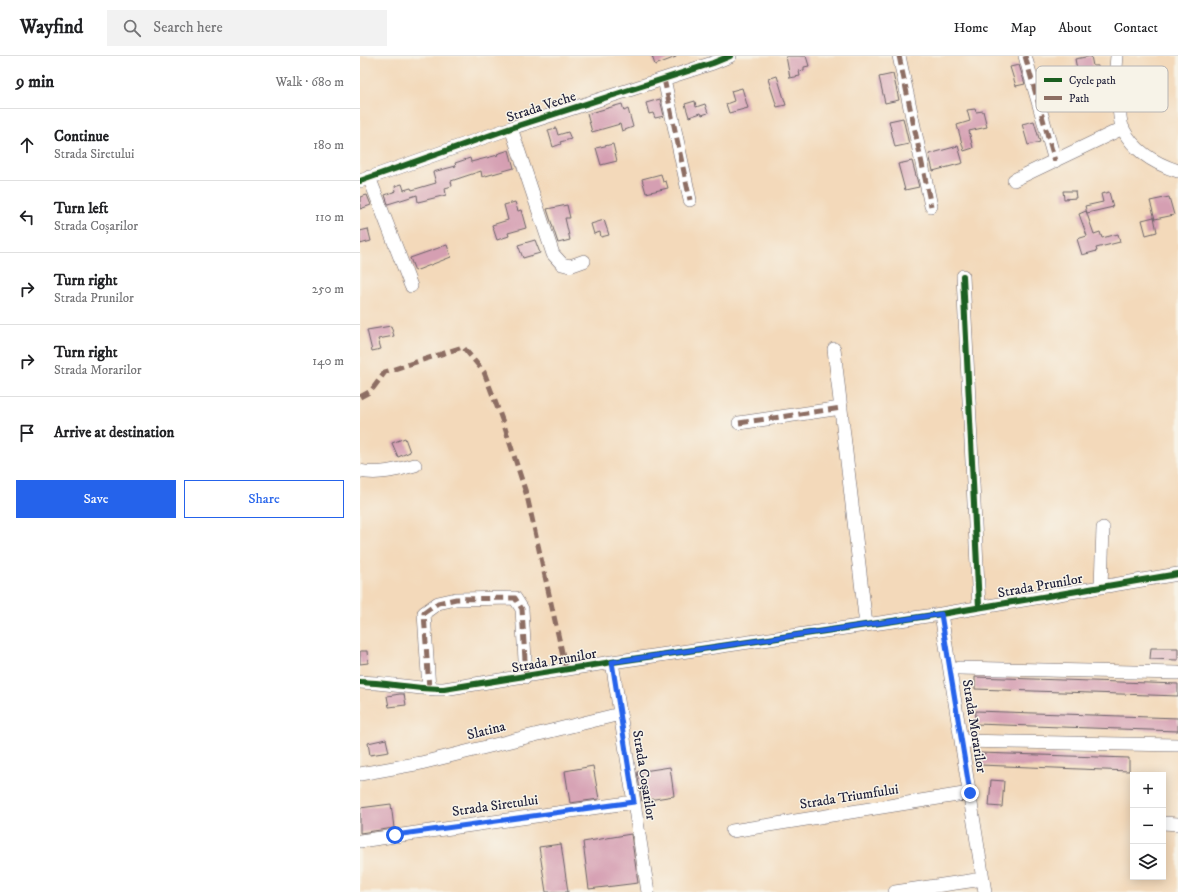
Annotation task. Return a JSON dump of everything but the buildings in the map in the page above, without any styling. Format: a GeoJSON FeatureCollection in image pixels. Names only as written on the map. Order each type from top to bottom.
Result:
{"type":"FeatureCollection","features":[{"type":"Feature","properties":{"kind":"street","name":"Strada Veche"},"geometry":{"type":"LineString","coordinates":[[365,179],[511,128],[713,63],[730,56]]}},
{"type":"Feature","properties":{"kind":"street"},"geometry":{"type":"LineString","coordinates":[[899,56],[930,206]]}},
{"type":"Feature","properties":{"kind":"street"},"geometry":{"type":"LineString","coordinates":[[1025,56],[1036,94]]}},
{"type":"Feature","properties":{"kind":"street"},"geometry":{"type":"LineString","coordinates":[[1116,66],[1117,56]]}},
{"type":"Feature","properties":{"kind":"street"},"geometry":{"type":"LineString","coordinates":[[664,79],[690,200]]}},
{"type":"Feature","properties":{"kind":"street"},"geometry":{"type":"LineString","coordinates":[[1041,112],[1055,161]]}},
{"type":"Feature","properties":{"kind":"street"},"geometry":{"type":"LineString","coordinates":[[1120,112],[1123,128],[1132,142],[1142,152],[1166,167],[1178,171]]}},
{"type":"Feature","properties":{"kind":"street"},"geometry":{"type":"LineString","coordinates":[[511,128],[553,254],[562,264],[570,266],[584,262]]}},
{"type":"Feature","properties":{"kind":"street"},"geometry":{"type":"LineString","coordinates":[[1014,180],[1123,128]]}},
{"type":"Feature","properties":{"kind":"street"},"geometry":{"type":"LineString","coordinates":[[365,179],[411,286]]}},
{"type":"Feature","properties":{"kind":"street"},"geometry":{"type":"LineString","coordinates":[[963,276],[979,607]]}},
{"type":"Feature","properties":{"kind":"street"},"geometry":{"type":"LineString","coordinates":[[834,349],[866,625]]}},
{"type":"Feature","properties":{"kind":"street"},"geometry":{"type":"LineString","coordinates":[[739,423],[841,408]]}},
{"type":"Feature","properties":{"kind":"street"},"geometry":{"type":"LineString","coordinates":[[360,471],[369,473],[384,472],[415,465]]}},
{"type":"Feature","properties":{"kind":"street"},"geometry":{"type":"LineString","coordinates":[[1101,586],[1103,528]]}},
{"type":"Feature","properties":{"kind":"street","name":"Strada Prunilor"},"geometry":{"type":"LineString","coordinates":[[360,682],[379,682],[429,689],[444,689],[612,662],[941,614],[1178,574]]}},
{"type":"Feature","properties":{"kind":"street"},"geometry":{"type":"LineString","coordinates":[[429,689],[424,613],[438,603],[456,599],[515,598],[522,609],[526,677]]}},
{"type":"Feature","properties":{"kind":"street","name":"Strada Morarilor"},"geometry":{"type":"LineString","coordinates":[[941,614],[984,886]]}},
{"type":"Feature","properties":{"kind":"street","name":"Strada Coșarilor"},"geometry":{"type":"LineString","coordinates":[[612,662],[648,892]]}},
{"type":"Feature","properties":{"kind":"street"},"geometry":{"type":"LineString","coordinates":[[959,668],[1178,673]]}},
{"type":"Feature","properties":{"kind":"street","name":"Slatina"},"geometry":{"type":"LineString","coordinates":[[360,774],[421,763],[620,714]]}},
{"type":"Feature","properties":{"kind":"street"},"geometry":{"type":"LineString","coordinates":[[961,741],[1178,745]]}},
{"type":"Feature","properties":{"kind":"street","name":"Strada Triumfului"},"geometry":{"type":"LineString","coordinates":[[732,830],[970,793]]}},
{"type":"Feature","properties":{"kind":"street","name":"Strada Siretului"},"geometry":{"type":"LineString","coordinates":[[360,841],[634,802]]}},
{"type":"Feature","properties":{"kind":"street"},"geometry":{"type":"LineString","coordinates":[[1166,823],[1178,824]]}},
{"type":"Feature","properties":{"kind":"street"},"geometry":{"type":"LineString","coordinates":[[895,892],[984,886]]}},
{"type":"Feature","properties":{"kind":"marked path"},"geometry":{"type":"LineString","coordinates":[[899,56],[931,206]]}},
{"type":"Feature","properties":{"kind":"marked path"},"geometry":{"type":"LineString","coordinates":[[1025,56],[1036,94]]}},
{"type":"Feature","properties":{"kind":"marked path"},"geometry":{"type":"LineString","coordinates":[[664,79],[690,200]]}},
{"type":"Feature","properties":{"kind":"marked path"},"geometry":{"type":"LineString","coordinates":[[1041,112],[1055,161]]}},
{"type":"Feature","properties":{"kind":"marked path"},"geometry":{"type":"LineString","coordinates":[[360,397],[371,391],[385,372],[463,347],[484,372],[504,425],[527,496],[566,670]]}},
{"type":"Feature","properties":{"kind":"marked path"},"geometry":{"type":"LineString","coordinates":[[739,423],[841,408]]}},
{"type":"Feature","properties":{"kind":"marked path"},"geometry":{"type":"LineString","coordinates":[[429,689],[424,613],[438,603],[456,599],[515,598],[522,609],[526,677]]}},
{"type":"Feature","properties":{"kind":"cycle path"},"geometry":{"type":"LineString","coordinates":[[360,181],[511,128],[713,63],[730,56]]}},
{"type":"Feature","properties":{"kind":"cycle path"},"geometry":{"type":"LineString","coordinates":[[963,276],[979,607]]}},
{"type":"Feature","properties":{"kind":"cycle path"},"geometry":{"type":"LineString","coordinates":[[360,682],[444,689],[612,662],[941,614],[1178,574]]}},
{"type":"Feature","properties":{"kind":"route"},"geometry":{"type":"LineString","coordinates":[[395,835],[634,802],[612,662],[941,614],[970,793]]}}]}
